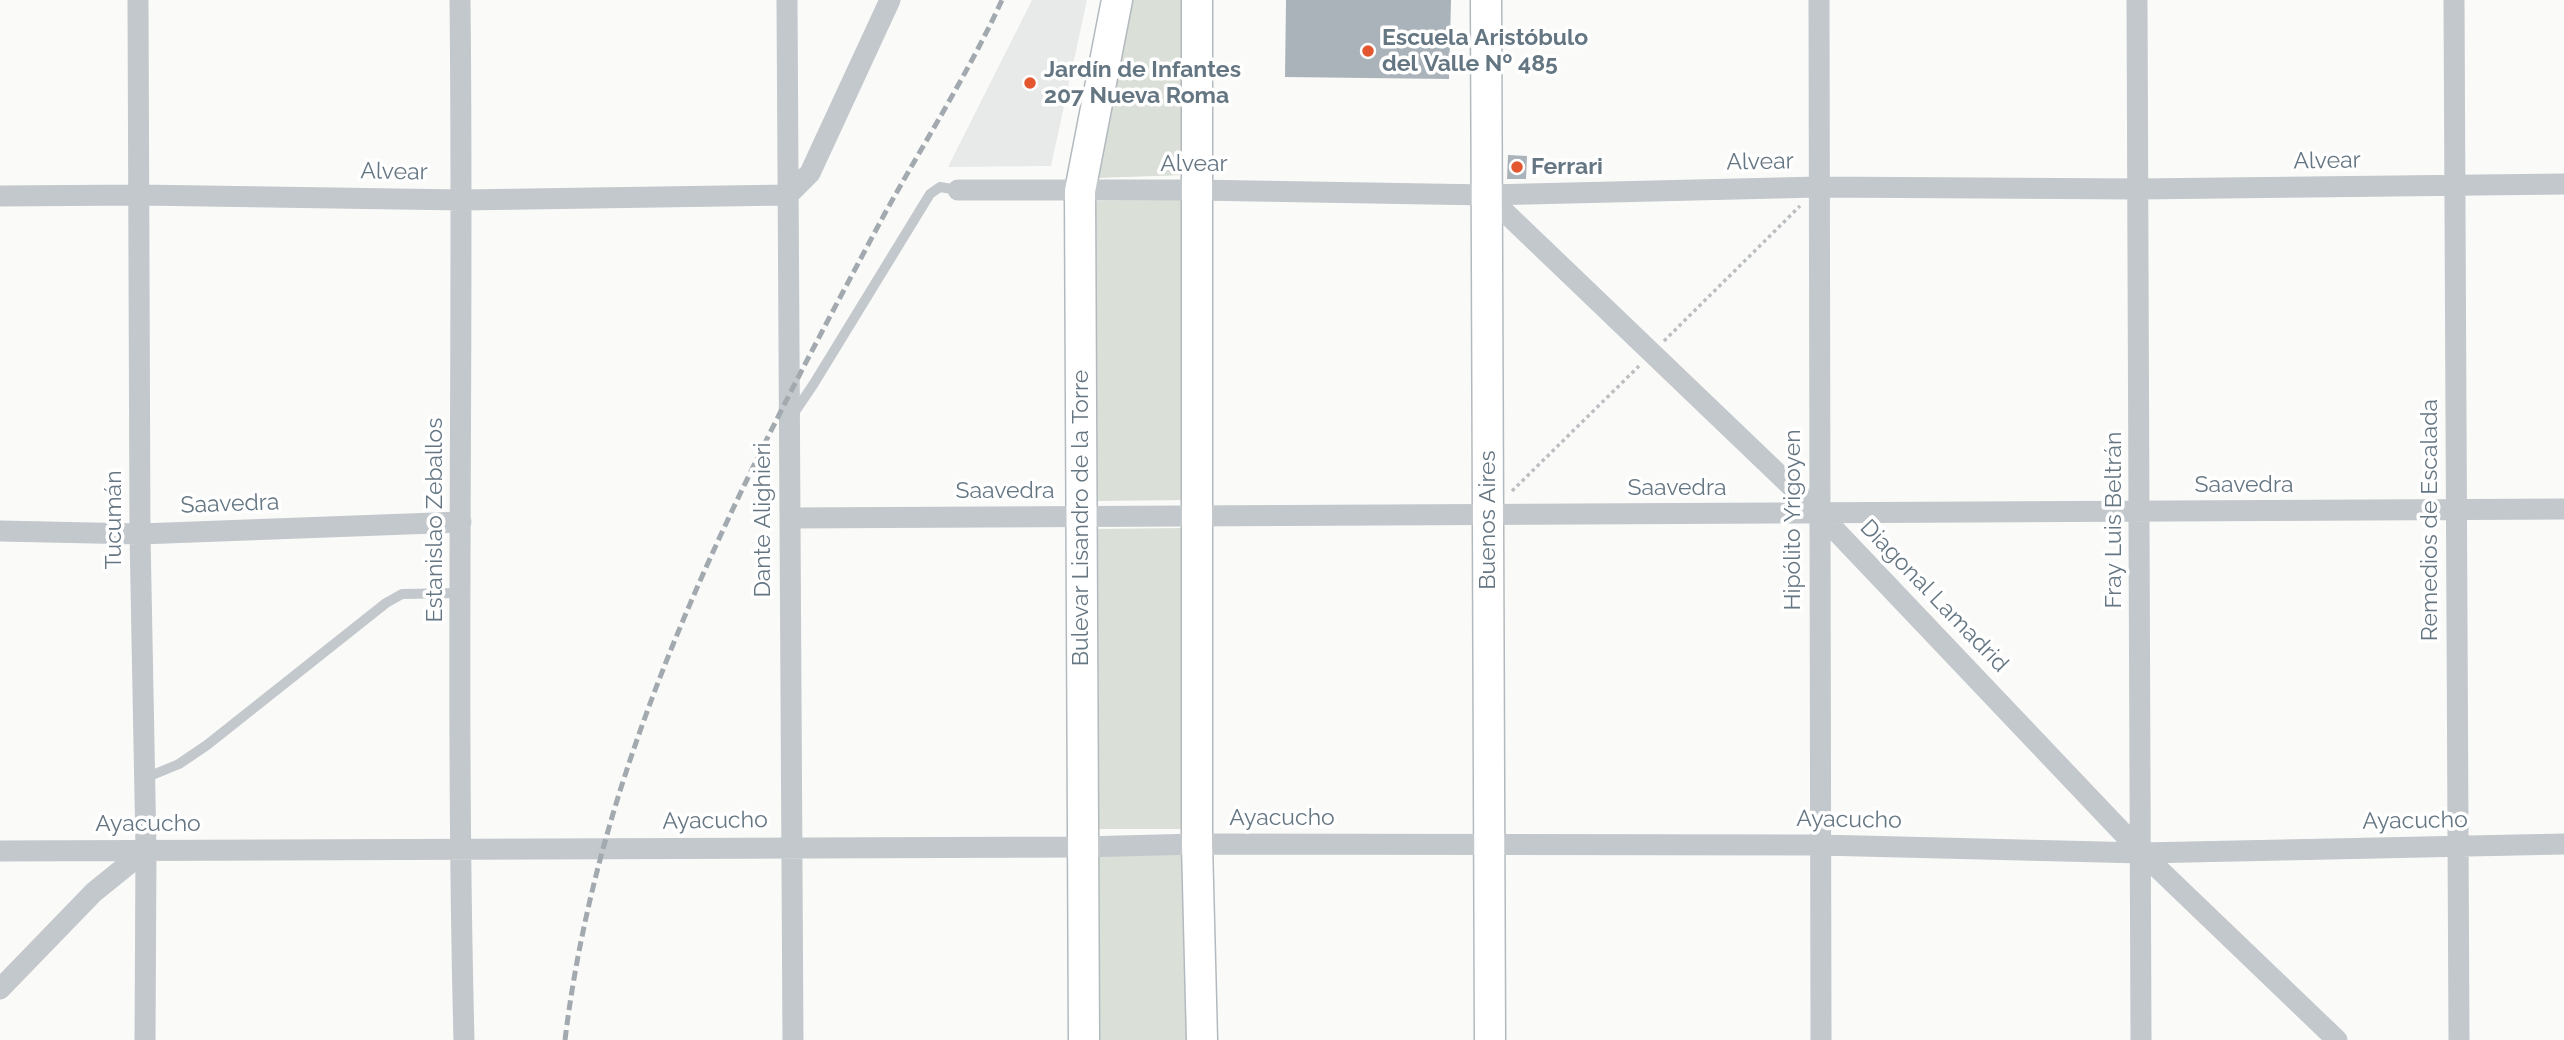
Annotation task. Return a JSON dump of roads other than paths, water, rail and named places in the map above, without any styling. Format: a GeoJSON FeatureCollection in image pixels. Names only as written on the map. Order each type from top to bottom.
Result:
{"type":"FeatureCollection","features":[{"type":"Feature","properties":{"kind":"main road","name":"Bulevar Lisandro de la Torre"},"geometry":{"type":"LineString","coordinates":[[1084,1040],[1080,191],[1117,0]]}},
{"type":"Feature","properties":{"kind":"main road"},"geometry":{"type":"LineString","coordinates":[[1197,0],[1197,844],[1202,1040]]}},
{"type":"Feature","properties":{"kind":"main road","name":"Buenos Aires"},"geometry":{"type":"LineString","coordinates":[[1486,0],[1490,1040]]}},
{"type":"Feature","properties":{"kind":"street","name":"Tucumán"},"geometry":{"type":"LineString","coordinates":[[138,0],[140,534],[146,850],[145,1040]]}},
{"type":"Feature","properties":{"kind":"street","name":"Estanislao Zeballos"},"geometry":{"type":"LineString","coordinates":[[460,0],[463,200],[459,850],[464,1040]]}},
{"type":"Feature","properties":{"kind":"street","name":"Dante Alighieri"},"geometry":{"type":"LineString","coordinates":[[787,0],[793,1040]]}},
{"type":"Feature","properties":{"kind":"street"},"geometry":{"type":"LineString","coordinates":[[788,195],[810,173],[890,0]]}},
{"type":"Feature","properties":{"kind":"street","name":"Hipólito Yrigoyen"},"geometry":{"type":"LineString","coordinates":[[1819,0],[1821,1040]]}},
{"type":"Feature","properties":{"kind":"street","name":"Fray Luis Beltrán"},"geometry":{"type":"LineString","coordinates":[[2137,0],[2141,1040]]}},
{"type":"Feature","properties":{"kind":"street","name":"Remedios de Escalada"},"geometry":{"type":"LineString","coordinates":[[2454,0],[2459,1040]]}},
{"type":"Feature","properties":{"kind":"street","name":"Alvear"},"geometry":{"type":"LineString","coordinates":[[958,190],[1195,190],[1487,195],[1819,187],[2138,189],[2564,184]]}},
{"type":"Feature","properties":{"kind":"street","name":"Alvear"},"geometry":{"type":"LineString","coordinates":[[0,196],[140,195],[463,200],[788,195]]}},
{"type":"Feature","properties":{"kind":"street","name":"Diagonal Lamadrid"},"geometry":{"type":"LineString","coordinates":[[1487,195],[1819,513],[2142,853],[2337,1040]]}},
{"type":"Feature","properties":{"kind":"street","name":"Saavedra"},"geometry":{"type":"LineString","coordinates":[[790,518],[2564,509]]}},
{"type":"Feature","properties":{"kind":"street","name":"Saavedra"},"geometry":{"type":"LineString","coordinates":[[0,531],[140,534],[461,522]]}},
{"type":"Feature","properties":{"kind":"street","name":"Ayacucho"},"geometry":{"type":"LineString","coordinates":[[0,851],[1081,847],[1197,844],[1820,845],[2142,853],[2564,844]]}},
{"type":"Feature","properties":{"kind":"street"},"geometry":{"type":"LineString","coordinates":[[0,989],[94,892],[146,850]]}},
{"type":"Feature","properties":{"kind":"lane"},"geometry":{"type":"LineString","coordinates":[[789,419],[813,385],[930,194],[940,187],[958,190]]}},
{"type":"Feature","properties":{"kind":"lane"},"geometry":{"type":"LineString","coordinates":[[145,778],[179,764],[207,745],[386,603],[402,594],[461,593]]}},
{"type":"Feature","properties":{"kind":"railway"},"geometry":{"type":"LineString","coordinates":[[565,1040],[583,930],[610,822],[645,717],[686,614],[731,512],[781,412],[884,215],[960,82],[1002,0]]}},
{"type":"Feature","properties":{"kind":"place","name":"Escuela Aristóbulo del Valle Nº 485"},"geometry":{"type":"Point","coordinates":[1368,51]}},
{"type":"Feature","properties":{"kind":"place","name":"Jardín de Infantes 207 Nueva Roma"},"geometry":{"type":"Point","coordinates":[1030,83]}},
{"type":"Feature","properties":{"kind":"place","name":"Ferrari"},"geometry":{"type":"Point","coordinates":[1517,167]}}]}
